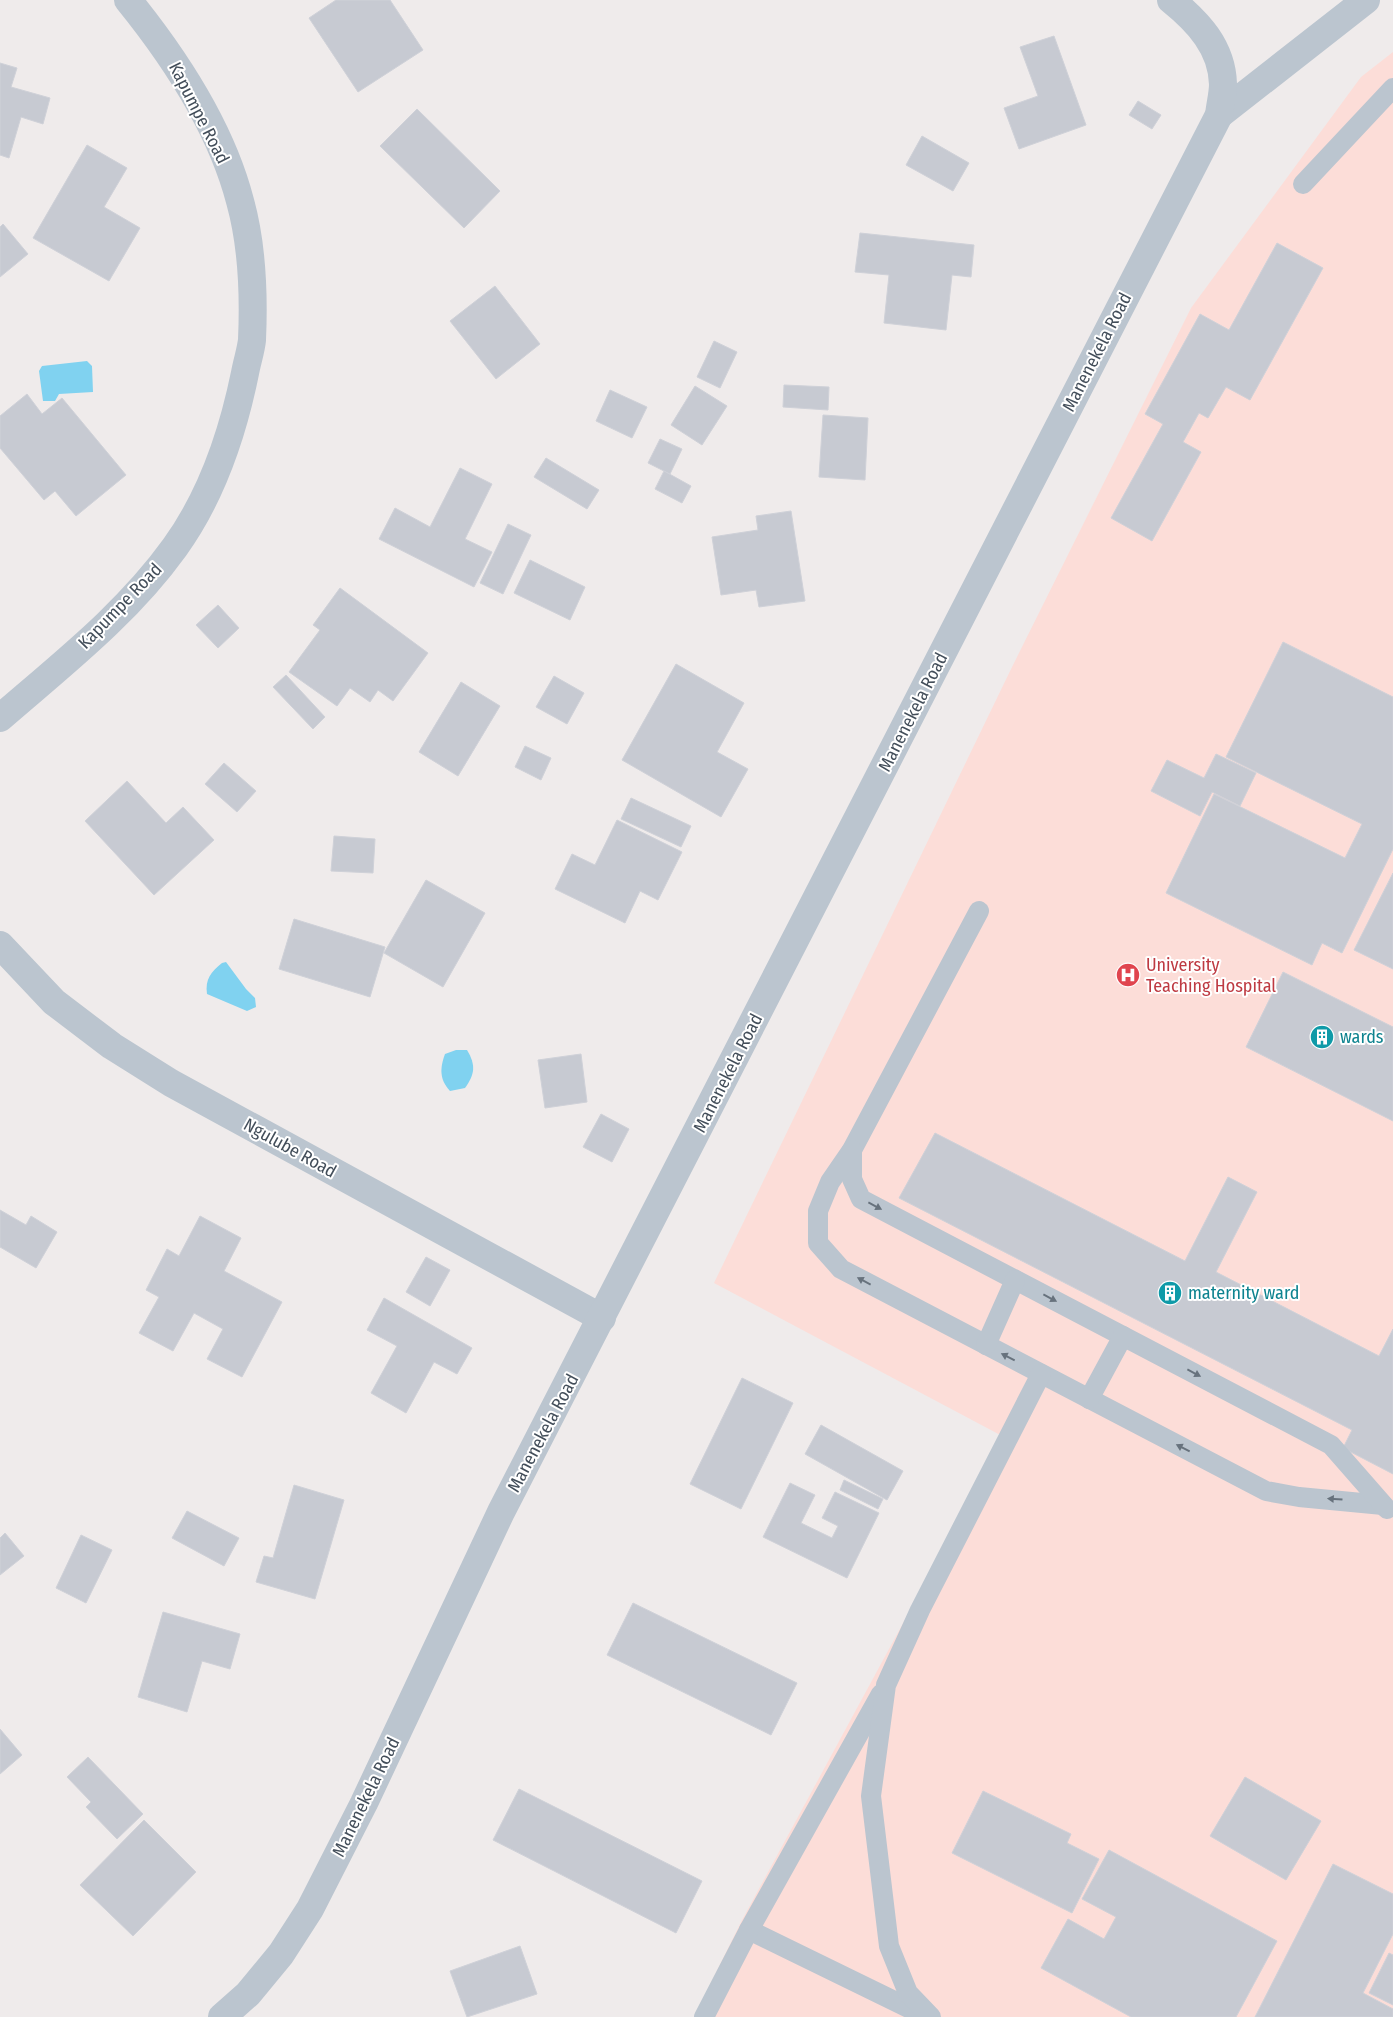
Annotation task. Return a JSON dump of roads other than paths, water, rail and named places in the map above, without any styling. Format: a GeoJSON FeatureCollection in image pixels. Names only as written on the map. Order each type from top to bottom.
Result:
{"type":"FeatureCollection","features":[{"type":"Feature","properties":{"kind":"street","name":"Kapumpe Road"},"geometry":{"type":"LineString","coordinates":[[0,718],[140,592],[176,546],[210,485],[236,415],[252,341],[250,259],[240,201],[219,143],[179,69],[128,0]]}},
{"type":"Feature","properties":{"kind":"street"},"geometry":{"type":"LineString","coordinates":[[1171,0],[1195,20],[1215,47],[1223,84],[1219,115]]}},
{"type":"Feature","properties":{"kind":"street"},"geometry":{"type":"LineString","coordinates":[[1219,115],[1366,0]]}},
{"type":"Feature","properties":{"kind":"street","name":"Manenekela Road"},"geometry":{"type":"LineString","coordinates":[[222,2017],[254,1987],[281,1954],[310,1909],[364,1803],[502,1512],[1219,115]]}},
{"type":"Feature","properties":{"kind":"street","name":"Ngulube Road"},"geometry":{"type":"LineString","coordinates":[[0,945],[54,1002],[120,1052],[171,1083],[602,1318]]}},
{"type":"Feature","properties":{"kind":"lane"},"geometry":{"type":"LineString","coordinates":[[1303,184],[1393,88]]}},
{"type":"Feature","properties":{"kind":"lane"},"geometry":{"type":"LineString","coordinates":[[979,911],[852,1150],[830,1182],[818,1211],[818,1242],[841,1269],[1266,1491],[1388,1509]]}},
{"type":"Feature","properties":{"kind":"lane"},"geometry":{"type":"LineString","coordinates":[[852,1150],[852,1180],[861,1199],[1331,1445],[1388,1509]]}},
{"type":"Feature","properties":{"kind":"lane"},"geometry":{"type":"LineString","coordinates":[[986,1345],[1015,1280]]}},
{"type":"Feature","properties":{"kind":"lane"},"geometry":{"type":"LineString","coordinates":[[1089,1399],[1123,1336]]}},
{"type":"Feature","properties":{"kind":"lane"},"geometry":{"type":"LineString","coordinates":[[704,2017],[886,1684],[920,1610],[1041,1374]]}},
{"type":"Feature","properties":{"kind":"lane"},"geometry":{"type":"LineString","coordinates":[[886,1684],[871,1796],[889,1946],[908,1993],[929,2017]]}},
{"type":"Feature","properties":{"kind":"lane"},"geometry":{"type":"LineString","coordinates":[[750,1930],[929,2017]]}},
{"type":"Feature","properties":{"kind":"water"},"geometry":{"type":"Polygon","coordinates":[[[87,361],[92,366],[93,392],[59,394],[55,401],[43,401],[39,371],[42,366],[87,361]]]}},
{"type":"Feature","properties":{"kind":"water"},"geometry":{"type":"Polygon","coordinates":[[[226,962],[255,998],[256,1007],[247,1011],[207,994],[207,984],[210,976],[218,966],[226,962]]]}},
{"type":"Feature","properties":{"kind":"water"},"geometry":{"type":"Polygon","coordinates":[[[456,1050],[467,1050],[472,1060],[473,1069],[471,1078],[465,1088],[450,1091],[442,1078],[442,1064],[445,1054],[456,1050]]]}},
{"type":"Feature","properties":{"kind":"place","name":"University Teaching Hospital"},"geometry":{"type":"Point","coordinates":[1128,975]}},
{"type":"Feature","properties":{"kind":"place","name":"wards"},"geometry":{"type":"Point","coordinates":[1322,1037]}},
{"type":"Feature","properties":{"kind":"place","name":"maternity ward"},"geometry":{"type":"Point","coordinates":[1170,1293]}}]}
